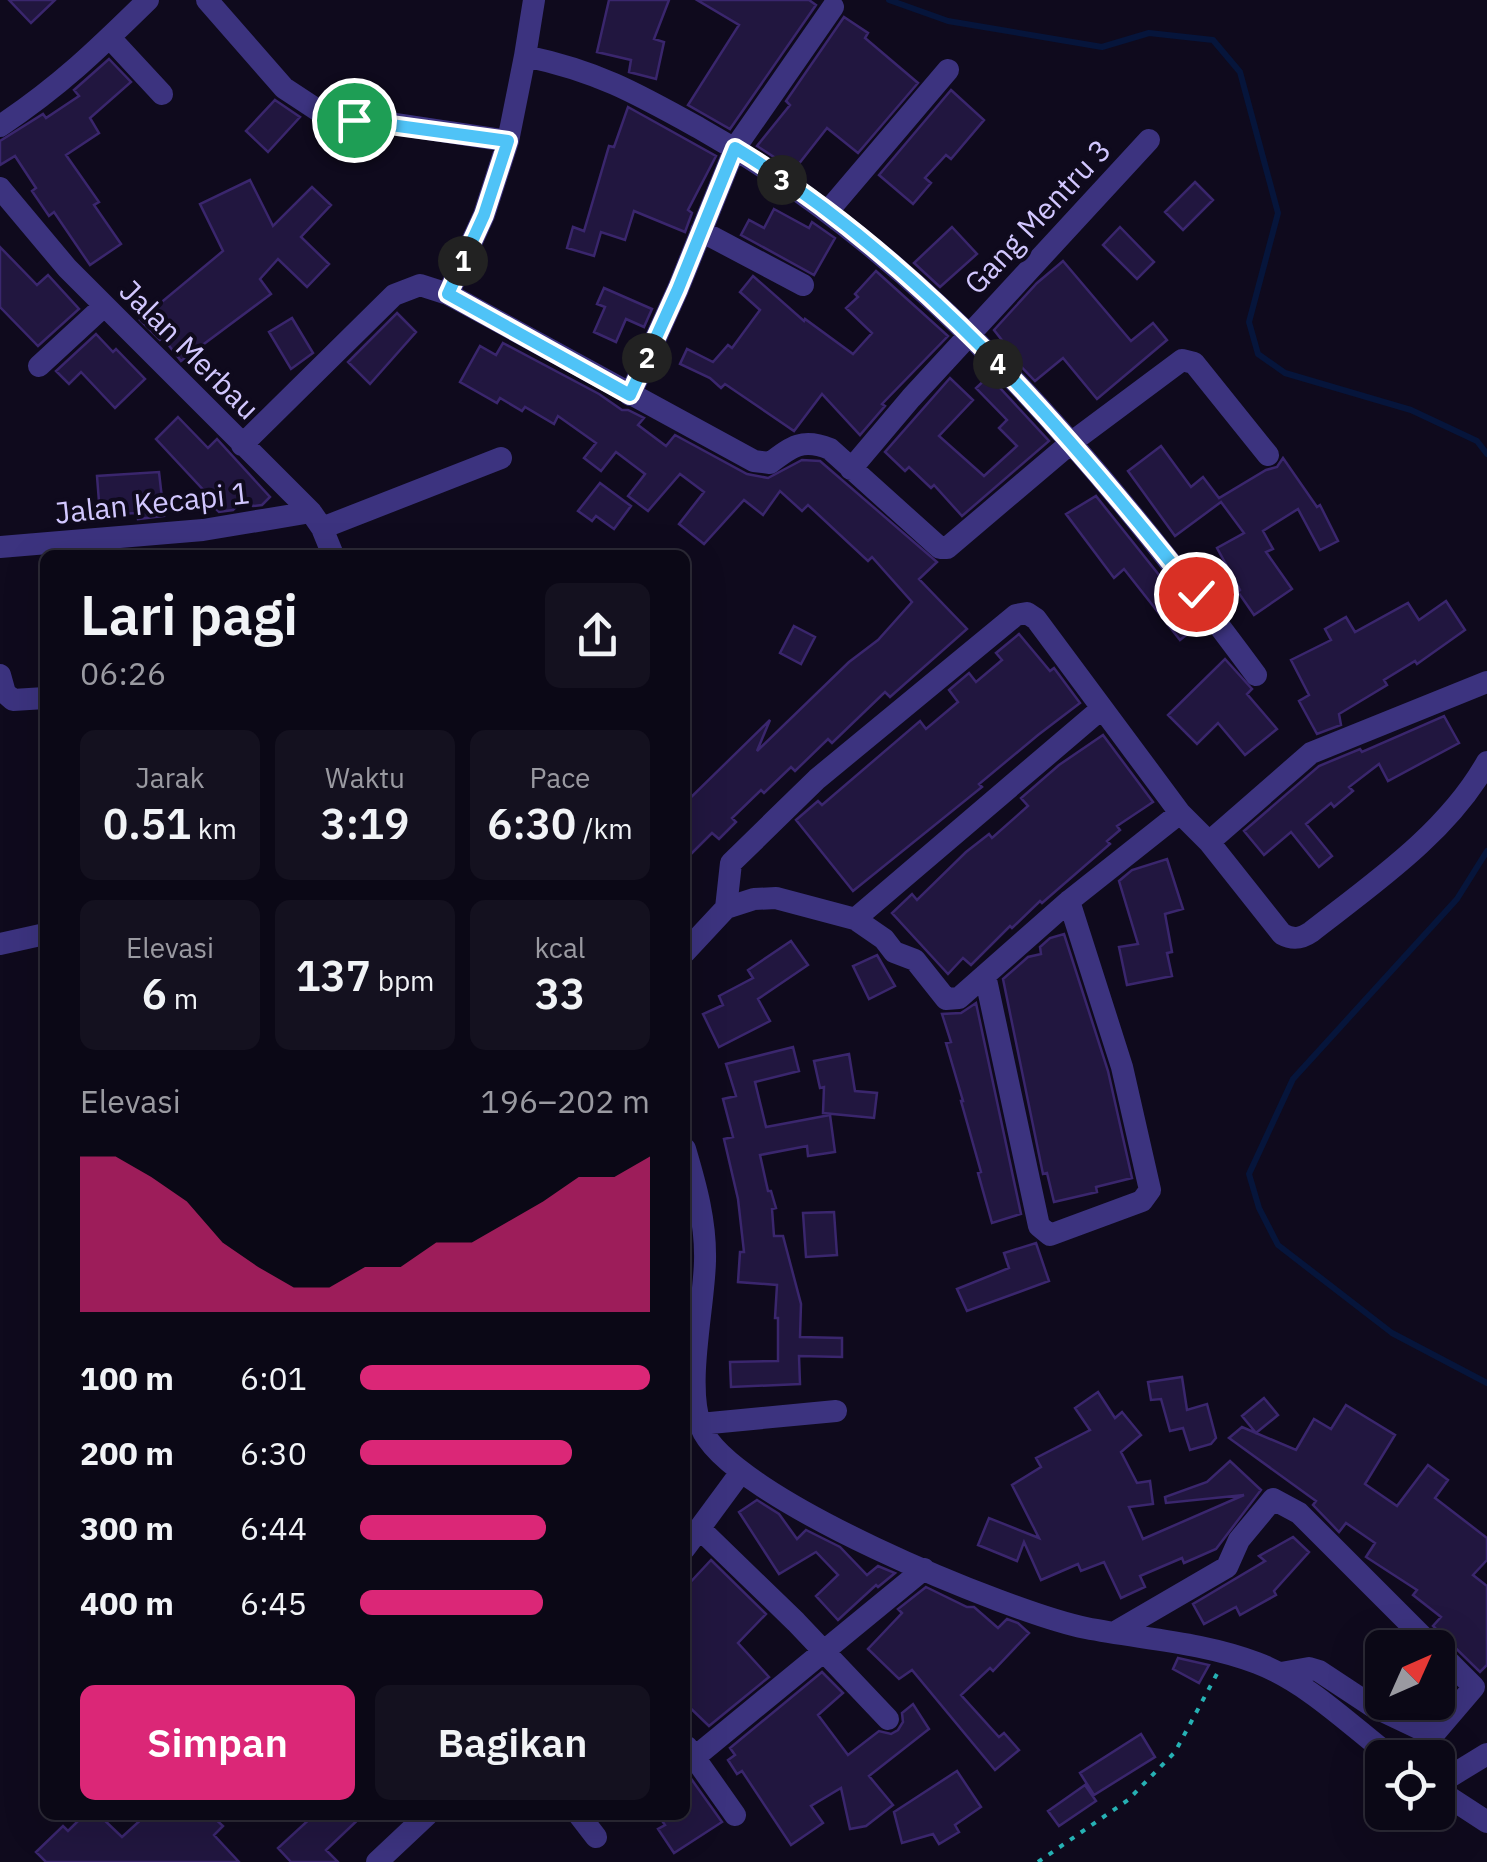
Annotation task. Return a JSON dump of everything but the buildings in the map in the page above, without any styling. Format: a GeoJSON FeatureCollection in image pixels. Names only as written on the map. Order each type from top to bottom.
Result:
{"type":"FeatureCollection","features":[{"type":"Feature","properties":{"kind":"street"},"geometry":{"type":"LineString","coordinates":[[112,0],[130,18]]}},
{"type":"Feature","properties":{"kind":"street"},"geometry":{"type":"LineString","coordinates":[[0,126],[61,84],[112,39],[148,0]]}},
{"type":"Feature","properties":{"kind":"street"},"geometry":{"type":"LineString","coordinates":[[206,0],[284,88],[322,113],[508,141]]}},
{"type":"Feature","properties":{"kind":"street"},"geometry":{"type":"LineString","coordinates":[[448,294],[484,215],[508,141],[534,0]]}},
{"type":"Feature","properties":{"kind":"street"},"geometry":{"type":"LineString","coordinates":[[630,395],[735,148],[833,6]]}},
{"type":"Feature","properties":{"kind":"street"},"geometry":{"type":"LineString","coordinates":[[112,39],[162,94]]}},
{"type":"Feature","properties":{"kind":"street"},"geometry":{"type":"LineString","coordinates":[[525,56],[609,79],[735,148],[864,240],[968,336],[1072,442],[1173,564],[1256,675]]}},
{"type":"Feature","properties":{"kind":"street"},"geometry":{"type":"LineString","coordinates":[[828,211],[948,70]]}},
{"type":"Feature","properties":{"kind":"street","name":"Gang Mentru 3"},"geometry":{"type":"LineString","coordinates":[[851,469],[1149,140]]}},
{"type":"Feature","properties":{"kind":"street","name":"Jalan Merbau"},"geometry":{"type":"LineString","coordinates":[[0,188],[67,268],[316,520],[330,550]]}},
{"type":"Feature","properties":{"kind":"street"},"geometry":{"type":"LineString","coordinates":[[702,231],[803,285]]}},
{"type":"Feature","properties":{"kind":"street"},"geometry":{"type":"LineString","coordinates":[[242,444],[394,295],[420,285],[448,294],[754,462],[770,463],[795,444],[812,442],[830,450],[940,548],[947,548],[1072,442],[1186,359],[1194,363],[1268,455]]}},
{"type":"Feature","properties":{"kind":"street"},"geometry":{"type":"LineString","coordinates":[[39,366],[104,306]]}},
{"type":"Feature","properties":{"kind":"street","name":"Jalan Kecapi 1"},"geometry":{"type":"LineString","coordinates":[[0,547],[316,520],[501,458]]}},
{"type":"Feature","properties":{"kind":"street"},"geometry":{"type":"LineString","coordinates":[[726,908],[731,863],[817,779],[1016,615],[1027,613],[1036,620],[1100,710],[1282,934],[1302,938],[1375,882],[1432,832],[1476,781],[1487,762]]}},
{"type":"Feature","properties":{"kind":"street"},"geometry":{"type":"LineString","coordinates":[[0,676],[5,693],[13,700],[40,698]]}},
{"type":"Feature","properties":{"kind":"street"},"geometry":{"type":"LineString","coordinates":[[1209,842],[1311,753],[1487,682]]}},
{"type":"Feature","properties":{"kind":"street"},"geometry":{"type":"LineString","coordinates":[[855,919],[1100,710]]}},
{"type":"Feature","properties":{"kind":"street"},"geometry":{"type":"LineString","coordinates":[[690,947],[726,908],[754,899],[776,898],[855,919],[884,939],[894,952],[916,960],[946,998],[959,998],[1069,901],[1180,812]]}},
{"type":"Feature","properties":{"kind":"street"},"geometry":{"type":"LineString","coordinates":[[985,975],[1039,1226],[1050,1234],[1142,1201],[1150,1190],[1122,1067],[1069,901]]}},
{"type":"Feature","properties":{"kind":"street"},"geometry":{"type":"LineString","coordinates":[[0,944],[40,935]]}},
{"type":"Feature","properties":{"kind":"street"},"geometry":{"type":"LineString","coordinates":[[690,1166],[700,1198],[706,1258],[695,1391],[700,1424],[706,1437],[741,1472],[848,1537],[1052,1619],[1229,1653],[1282,1672],[1370,1740]]}},
{"type":"Feature","properties":{"kind":"street"},"geometry":{"type":"LineString","coordinates":[[700,1424],[836,1411]]}},
{"type":"Feature","properties":{"kind":"street"},"geometry":{"type":"LineString","coordinates":[[690,1540],[741,1472]]}},
{"type":"Feature","properties":{"kind":"street"},"geometry":{"type":"LineString","coordinates":[[1117,1631],[1227,1567],[1238,1540],[1274,1499],[1299,1512],[1417,1630]]}},
{"type":"Feature","properties":{"kind":"street"},"geometry":{"type":"LineString","coordinates":[[698,1528],[824,1650],[888,1719]]}},
{"type":"Feature","properties":{"kind":"street"},"geometry":{"type":"LineString","coordinates":[[736,1815],[690,1751],[924,1568]]}},
{"type":"Feature","properties":{"kind":"street"},"geometry":{"type":"LineString","coordinates":[[1282,1672],[1309,1668],[1319,1671],[1365,1701]]}},
{"type":"Feature","properties":{"kind":"street"},"geometry":{"type":"LineString","coordinates":[[1455,1668],[1474,1687],[1455,1709]]}},
{"type":"Feature","properties":{"kind":"street"},"geometry":{"type":"LineString","coordinates":[[1401,1720],[1433,1735],[1446,1720]]}},
{"type":"Feature","properties":{"kind":"street"},"geometry":{"type":"LineString","coordinates":[[1455,1776],[1487,1754]]}},
{"type":"Feature","properties":{"kind":"street"},"geometry":{"type":"LineString","coordinates":[[1455,1799],[1487,1822]]}},
{"type":"Feature","properties":{"kind":"street"},"geometry":{"type":"LineString","coordinates":[[376,1862],[413,1820]]}},
{"type":"Feature","properties":{"kind":"street"},"geometry":{"type":"LineString","coordinates":[[583,1820],[596,1837]]}},
{"type":"Feature","properties":{"kind":"path"},"geometry":{"type":"LineString","coordinates":[[1038,1862],[1128,1800],[1175,1752],[1229,1653]]}},
{"type":"Feature","properties":{"kind":"waterway"},"geometry":{"type":"LineString","coordinates":[[889,0],[948,21],[1102,47],[1149,33],[1213,40],[1240,72],[1278,213],[1249,322],[1258,354],[1285,373],[1411,410],[1477,441],[1487,454]]}},
{"type":"Feature","properties":{"kind":"waterway"},"geometry":{"type":"LineString","coordinates":[[1487,851],[1457,899],[1293,1079],[1249,1174],[1259,1208],[1278,1245],[1392,1333],[1487,1383]]}},
{"type":"Feature","properties":{"kind":"route"},"geometry":{"type":"LineString","coordinates":[[354,120],[508,141],[484,215],[448,294],[630,395],[735,148],[864,240],[978,345],[1042,408],[1115,491],[1196,594]]}}]}
